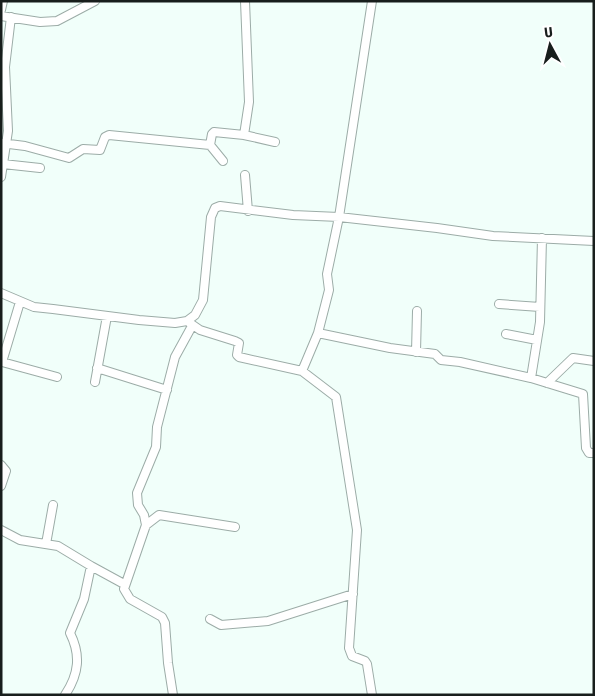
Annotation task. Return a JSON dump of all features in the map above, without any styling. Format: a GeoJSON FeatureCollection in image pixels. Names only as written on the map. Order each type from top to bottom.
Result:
{"type":"FeatureCollection","features":[{"type":"Feature","properties":{"kind":"street"},"geometry":{"type":"LineString","coordinates":[[1,10],[3,1]]}},
{"type":"Feature","properties":{"kind":"street"},"geometry":{"type":"LineString","coordinates":[[1,16],[40,22],[57,21],[66,18],[82,4],[95,1]]}},
{"type":"Feature","properties":{"kind":"street"},"geometry":{"type":"LineString","coordinates":[[244,135],[249,102],[245,1]]}},
{"type":"Feature","properties":{"kind":"street"},"geometry":{"type":"LineString","coordinates":[[302,370],[318,333],[330,287],[327,282],[327,274],[339,217],[372,1]]}},
{"type":"Feature","properties":{"kind":"street"},"geometry":{"type":"LineString","coordinates":[[1,175],[9,116],[5,67],[11,17]]}},
{"type":"Feature","properties":{"kind":"street"},"geometry":{"type":"LineString","coordinates":[[210,145],[213,133],[244,135],[275,142]]}},
{"type":"Feature","properties":{"kind":"street"},"geometry":{"type":"LineString","coordinates":[[4,144],[25,146],[69,158],[83,149],[100,150],[105,137],[109,135],[210,145],[223,161]]}},
{"type":"Feature","properties":{"kind":"street"},"geometry":{"type":"LineString","coordinates":[[3,164],[40,168]]}},
{"type":"Feature","properties":{"kind":"street"},"geometry":{"type":"LineString","coordinates":[[245,175],[248,211]]}},
{"type":"Feature","properties":{"kind":"street"},"geometry":{"type":"LineString","coordinates":[[173,695],[165,624],[162,617],[125,595],[124,584],[146,525],[144,515],[138,506],[137,493],[156,447],[157,427],[175,357],[190,323],[203,300],[212,212],[215,208],[225,206],[248,211],[339,217],[493,236],[594,241]]}},
{"type":"Feature","properties":{"kind":"street"},"geometry":{"type":"LineString","coordinates":[[531,378],[540,307],[542,238]]}},
{"type":"Feature","properties":{"kind":"street"},"geometry":{"type":"LineString","coordinates":[[1,293],[20,302],[44,308],[175,323],[190,323],[239,343],[237,355],[239,357],[302,370],[333,394],[337,403],[338,424],[346,448],[357,530],[350,653],[367,664],[372,695]]}},
{"type":"Feature","properties":{"kind":"street"},"geometry":{"type":"LineString","coordinates":[[20,302],[2,363],[57,377]]}},
{"type":"Feature","properties":{"kind":"street"},"geometry":{"type":"LineString","coordinates":[[499,304],[540,307]]}},
{"type":"Feature","properties":{"kind":"street"},"geometry":{"type":"LineString","coordinates":[[416,352],[417,311]]}},
{"type":"Feature","properties":{"kind":"street"},"geometry":{"type":"LineString","coordinates":[[94,382],[107,316]]}},
{"type":"Feature","properties":{"kind":"street"},"geometry":{"type":"LineString","coordinates":[[318,333],[435,354],[441,360],[460,362],[531,378],[583,394],[586,448],[589,453],[594,453]]}},
{"type":"Feature","properties":{"kind":"street"},"geometry":{"type":"LineString","coordinates":[[506,334],[524,336],[528,340],[537,340]]}},
{"type":"Feature","properties":{"kind":"street"},"geometry":{"type":"LineString","coordinates":[[547,383],[573,358],[594,361]]}},
{"type":"Feature","properties":{"kind":"street"},"geometry":{"type":"LineString","coordinates":[[97,368],[167,390]]}},
{"type":"Feature","properties":{"kind":"street"},"geometry":{"type":"LineString","coordinates":[[1,465],[6,471],[1,486]]}},
{"type":"Feature","properties":{"kind":"street"},"geometry":{"type":"LineString","coordinates":[[46,544],[53,505]]}},
{"type":"Feature","properties":{"kind":"street"},"geometry":{"type":"LineString","coordinates":[[146,525],[159,515],[235,527]]}},
{"type":"Feature","properties":{"kind":"street"},"geometry":{"type":"LineString","coordinates":[[1,530],[20,540],[46,544],[69,551],[91,566],[124,584]]}},
{"type":"Feature","properties":{"kind":"street"},"geometry":{"type":"LineString","coordinates":[[64,695],[73,680],[77,656],[77,647],[70,633],[84,598],[91,566]]}},
{"type":"Feature","properties":{"kind":"street"},"geometry":{"type":"LineString","coordinates":[[210,619],[221,626],[268,621],[353,594]]}}]}
